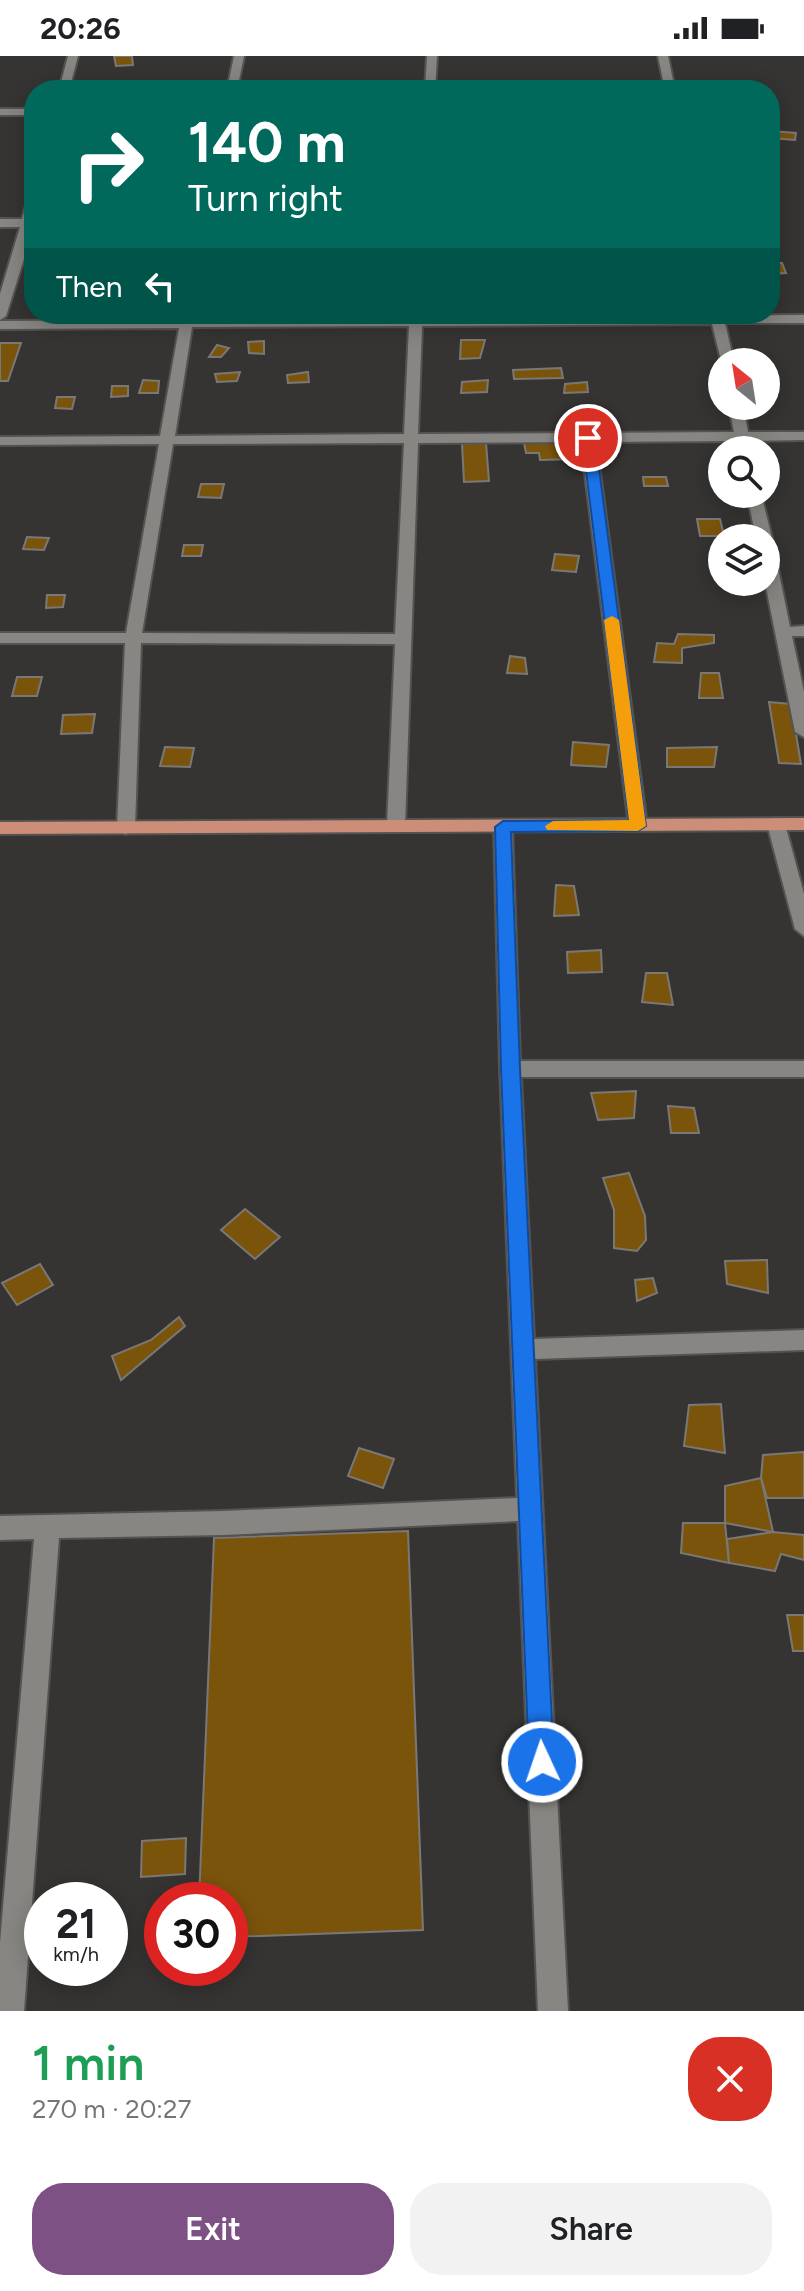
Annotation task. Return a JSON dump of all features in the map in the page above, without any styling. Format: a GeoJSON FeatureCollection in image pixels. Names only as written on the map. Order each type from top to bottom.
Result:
{"type":"FeatureCollection","features":[{"type":"Feature","properties":{"kind":"main road"},"geometry":{"type":"LineString","coordinates":[[0,828],[804,824]]}},
{"type":"Feature","properties":{"kind":"street"},"geometry":{"type":"LineString","coordinates":[[67,80],[73,56]]}},
{"type":"Feature","properties":{"kind":"street"},"geometry":{"type":"LineString","coordinates":[[234,80],[239,56]]}},
{"type":"Feature","properties":{"kind":"street"},"geometry":{"type":"LineString","coordinates":[[431,80],[432,56]]}},
{"type":"Feature","properties":{"kind":"street"},"geometry":{"type":"LineString","coordinates":[[663,56],[668,80]]}},
{"type":"Feature","properties":{"kind":"street"},"geometry":{"type":"LineString","coordinates":[[0,112],[24,112]]}},
{"type":"Feature","properties":{"kind":"street"},"geometry":{"type":"LineString","coordinates":[[0,223],[24,223]]}},
{"type":"Feature","properties":{"kind":"street"},"geometry":{"type":"LineString","coordinates":[[0,316],[24,244]]}},
{"type":"Feature","properties":{"kind":"street"},"geometry":{"type":"LineString","coordinates":[[780,318],[804,319]]}},
{"type":"Feature","properties":{"kind":"street"},"geometry":{"type":"LineString","coordinates":[[0,325],[31,324]]}},
{"type":"Feature","properties":{"kind":"street"},"geometry":{"type":"LineString","coordinates":[[126,828],[133,640],[186,324]]}},
{"type":"Feature","properties":{"kind":"street"},"geometry":{"type":"LineString","coordinates":[[396,826],[415,324]]}},
{"type":"Feature","properties":{"kind":"street"},"geometry":{"type":"LineString","coordinates":[[719,324],[724,348]]}},
{"type":"Feature","properties":{"kind":"street"},"geometry":{"type":"LineString","coordinates":[[780,439],[804,436]]}},
{"type":"Feature","properties":{"kind":"street"},"geometry":{"type":"LineString","coordinates":[[588,438],[638,826]]}},
{"type":"Feature","properties":{"kind":"street"},"geometry":{"type":"LineString","coordinates":[[0,441],[588,438],[708,442]]}},
{"type":"Feature","properties":{"kind":"street"},"geometry":{"type":"LineString","coordinates":[[776,596],[804,732]]}},
{"type":"Feature","properties":{"kind":"street"},"geometry":{"type":"LineString","coordinates":[[783,632],[804,631]]}},
{"type":"Feature","properties":{"kind":"street"},"geometry":{"type":"LineString","coordinates":[[0,638],[402,639]]}},
{"type":"Feature","properties":{"kind":"street"},"geometry":{"type":"LineString","coordinates":[[776,824],[804,929]]}},
{"type":"Feature","properties":{"kind":"street"},"geometry":{"type":"LineString","coordinates":[[503,827],[510,1069],[553,2011]]}},
{"type":"Feature","properties":{"kind":"street"},"geometry":{"type":"LineString","coordinates":[[510,1069],[804,1069]]}},
{"type":"Feature","properties":{"kind":"street"},"geometry":{"type":"LineString","coordinates":[[524,1349],[804,1340]]}},
{"type":"Feature","properties":{"kind":"street"},"geometry":{"type":"LineString","coordinates":[[0,1528],[224,1523],[531,1509]]}},
{"type":"Feature","properties":{"kind":"street"},"geometry":{"type":"LineString","coordinates":[[9,2011],[48,1525]]}},
{"type":"Feature","properties":{"kind":"building"},"geometry":{"type":"Polygon","coordinates":[[[114,56],[132,56],[133,65],[116,66],[114,56]]]}},
{"type":"Feature","properties":{"kind":"building"},"geometry":{"type":"Polygon","coordinates":[[[780,132],[796,133],[795,140],[780,139],[780,132]]]}},
{"type":"Feature","properties":{"kind":"building"},"geometry":{"type":"Polygon","coordinates":[[[780,263],[782,263],[786,273],[780,273],[780,263]]]}},
{"type":"Feature","properties":{"kind":"building"},"geometry":{"type":"Polygon","coordinates":[[[461,340],[485,340],[480,358],[460,359],[461,340]]]}},
{"type":"Feature","properties":{"kind":"building"},"geometry":{"type":"Polygon","coordinates":[[[264,341],[264,354],[249,353],[248,342],[264,341]]]}},
{"type":"Feature","properties":{"kind":"building"},"geometry":{"type":"Polygon","coordinates":[[[0,343],[21,343],[8,381],[0,381],[0,343]]]}},
{"type":"Feature","properties":{"kind":"building"},"geometry":{"type":"Polygon","coordinates":[[[217,345],[229,348],[221,357],[209,357],[217,345]]]}},
{"type":"Feature","properties":{"kind":"building"},"geometry":{"type":"Polygon","coordinates":[[[561,368],[563,378],[514,379],[513,370],[561,368]]]}},
{"type":"Feature","properties":{"kind":"building"},"geometry":{"type":"Polygon","coordinates":[[[240,372],[237,381],[217,382],[215,374],[240,372]]]}},
{"type":"Feature","properties":{"kind":"building"},"geometry":{"type":"Polygon","coordinates":[[[308,372],[309,382],[288,383],[287,375],[308,372]]]}},
{"type":"Feature","properties":{"kind":"building"},"geometry":{"type":"Polygon","coordinates":[[[143,380],[159,381],[158,393],[139,393],[143,380]]]}},
{"type":"Feature","properties":{"kind":"building"},"geometry":{"type":"Polygon","coordinates":[[[488,380],[487,392],[461,393],[462,382],[488,380]]]}},
{"type":"Feature","properties":{"kind":"building"},"geometry":{"type":"Polygon","coordinates":[[[587,382],[588,392],[564,393],[565,384],[587,382]]]}},
{"type":"Feature","properties":{"kind":"building"},"geometry":{"type":"Polygon","coordinates":[[[112,386],[128,386],[128,396],[111,397],[112,386]]]}},
{"type":"Feature","properties":{"kind":"building"},"geometry":{"type":"Polygon","coordinates":[[[57,397],[75,397],[72,409],[55,408],[57,397]]]}},
{"type":"Feature","properties":{"kind":"building"},"geometry":{"type":"Polygon","coordinates":[[[486,443],[489,481],[464,482],[462,444],[486,443]]]}},
{"type":"Feature","properties":{"kind":"building"},"geometry":{"type":"Polygon","coordinates":[[[524,443],[573,443],[576,459],[540,460],[539,453],[526,453],[524,443]]]}},
{"type":"Feature","properties":{"kind":"building"},"geometry":{"type":"Polygon","coordinates":[[[643,477],[666,477],[668,486],[644,486],[643,477]]]}},
{"type":"Feature","properties":{"kind":"building"},"geometry":{"type":"Polygon","coordinates":[[[201,484],[224,484],[221,498],[198,497],[201,484]]]}},
{"type":"Feature","properties":{"kind":"building"},"geometry":{"type":"Polygon","coordinates":[[[697,519],[720,519],[721,524],[708,524],[708,536],[700,536],[697,519]]]}},
{"type":"Feature","properties":{"kind":"building"},"geometry":{"type":"Polygon","coordinates":[[[27,537],[49,538],[44,550],[23,549],[27,537]]]}},
{"type":"Feature","properties":{"kind":"building"},"geometry":{"type":"Polygon","coordinates":[[[184,545],[203,545],[201,556],[182,556],[184,545]]]}},
{"type":"Feature","properties":{"kind":"building"},"geometry":{"type":"Polygon","coordinates":[[[555,554],[579,556],[576,572],[552,570],[555,554]]]}},
{"type":"Feature","properties":{"kind":"building"},"geometry":{"type":"Polygon","coordinates":[[[47,595],[65,595],[63,607],[46,608],[47,595]]]}},
{"type":"Feature","properties":{"kind":"building"},"geometry":{"type":"Polygon","coordinates":[[[678,634],[714,635],[714,643],[682,648],[682,663],[654,662],[657,643],[674,644],[678,634]]]}},
{"type":"Feature","properties":{"kind":"building"},"geometry":{"type":"Polygon","coordinates":[[[510,656],[525,658],[527,674],[507,673],[510,656]]]}},
{"type":"Feature","properties":{"kind":"building"},"geometry":{"type":"Polygon","coordinates":[[[701,673],[719,673],[723,698],[699,698],[701,673]]]}},
{"type":"Feature","properties":{"kind":"building"},"geometry":{"type":"Polygon","coordinates":[[[17,677],[42,677],[37,696],[12,696],[17,677]]]}},
{"type":"Feature","properties":{"kind":"building"},"geometry":{"type":"Polygon","coordinates":[[[769,702],[791,704],[801,764],[779,763],[769,702]]]}},
{"type":"Feature","properties":{"kind":"building"},"geometry":{"type":"Polygon","coordinates":[[[95,714],[92,733],[61,734],[63,715],[95,714]]]}},
{"type":"Feature","properties":{"kind":"building"},"geometry":{"type":"Polygon","coordinates":[[[573,742],[609,745],[606,767],[571,765],[573,742]]]}},
{"type":"Feature","properties":{"kind":"building"},"geometry":{"type":"Polygon","coordinates":[[[165,747],[194,748],[190,767],[160,766],[165,747]]]}},
{"type":"Feature","properties":{"kind":"building"},"geometry":{"type":"Polygon","coordinates":[[[717,747],[714,767],[667,767],[667,748],[717,747]]]}},
{"type":"Feature","properties":{"kind":"building"},"geometry":{"type":"Polygon","coordinates":[[[556,885],[574,886],[579,915],[554,916],[556,885]]]}},
{"type":"Feature","properties":{"kind":"building"},"geometry":{"type":"Polygon","coordinates":[[[601,950],[602,972],[568,973],[567,952],[601,950]]]}},
{"type":"Feature","properties":{"kind":"building"},"geometry":{"type":"Polygon","coordinates":[[[646,973],[667,973],[673,1005],[642,1002],[646,973]]]}},
{"type":"Feature","properties":{"kind":"building"},"geometry":{"type":"Polygon","coordinates":[[[636,1091],[634,1118],[598,1120],[591,1093],[636,1091]]]}},
{"type":"Feature","properties":{"kind":"building"},"geometry":{"type":"Polygon","coordinates":[[[668,1106],[694,1108],[699,1133],[671,1133],[668,1106]]]}},
{"type":"Feature","properties":{"kind":"building"},"geometry":{"type":"Polygon","coordinates":[[[629,1173],[645,1216],[646,1240],[637,1251],[614,1248],[614,1210],[603,1178],[629,1173]]]}},
{"type":"Feature","properties":{"kind":"building"},"geometry":{"type":"Polygon","coordinates":[[[245,1209],[280,1237],[255,1259],[221,1230],[245,1209]]]}},
{"type":"Feature","properties":{"kind":"building"},"geometry":{"type":"Polygon","coordinates":[[[767,1260],[768,1293],[727,1284],[725,1261],[767,1260]]]}},
{"type":"Feature","properties":{"kind":"building"},"geometry":{"type":"Polygon","coordinates":[[[40,1264],[53,1285],[17,1305],[2,1283],[40,1264]]]}},
{"type":"Feature","properties":{"kind":"building"},"geometry":{"type":"Polygon","coordinates":[[[653,1278],[657,1293],[637,1301],[635,1280],[653,1278]]]}},
{"type":"Feature","properties":{"kind":"building"},"geometry":{"type":"Polygon","coordinates":[[[179,1317],[185,1326],[121,1380],[112,1356],[151,1340],[179,1317]]]}},
{"type":"Feature","properties":{"kind":"building"},"geometry":{"type":"Polygon","coordinates":[[[721,1404],[725,1453],[684,1446],[689,1405],[721,1404]]]}},
{"type":"Feature","properties":{"kind":"building"},"geometry":{"type":"Polygon","coordinates":[[[359,1448],[394,1459],[383,1488],[348,1476],[359,1448]]]}},
{"type":"Feature","properties":{"kind":"building"},"geometry":{"type":"Polygon","coordinates":[[[804,1452],[804,1498],[767,1498],[761,1478],[763,1455],[804,1452]]]}},
{"type":"Feature","properties":{"kind":"building"},"geometry":{"type":"Polygon","coordinates":[[[761,1478],[773,1532],[725,1523],[725,1486],[761,1478]]]}},
{"type":"Feature","properties":{"kind":"building"},"geometry":{"type":"Polygon","coordinates":[[[683,1523],[725,1523],[729,1563],[681,1553],[683,1523]]]}},
{"type":"Feature","properties":{"kind":"building"},"geometry":{"type":"Polygon","coordinates":[[[408,1531],[423,1930],[248,1936],[248,1882],[200,1882],[214,1538],[408,1531]]]}},
{"type":"Feature","properties":{"kind":"building"},"geometry":{"type":"Polygon","coordinates":[[[773,1532],[804,1535],[804,1560],[781,1554],[775,1571],[729,1563],[727,1539],[773,1532]]]}},
{"type":"Feature","properties":{"kind":"building"},"geometry":{"type":"Polygon","coordinates":[[[787,1615],[804,1615],[804,1651],[793,1651],[787,1615]]]}},
{"type":"Feature","properties":{"kind":"building"},"geometry":{"type":"Polygon","coordinates":[[[186,1838],[185,1874],[141,1877],[142,1841],[186,1838]]]}},
{"type":"Feature","properties":{"kind":"slow traffic"},"geometry":{"type":"LineString","coordinates":[[553,826],[638,826],[612,620]]}},
{"type":"Feature","properties":{"kind":"route"},"geometry":{"type":"LineString","coordinates":[[542,1762],[510,1069],[503,827],[638,826],[588,438]]}}]}
